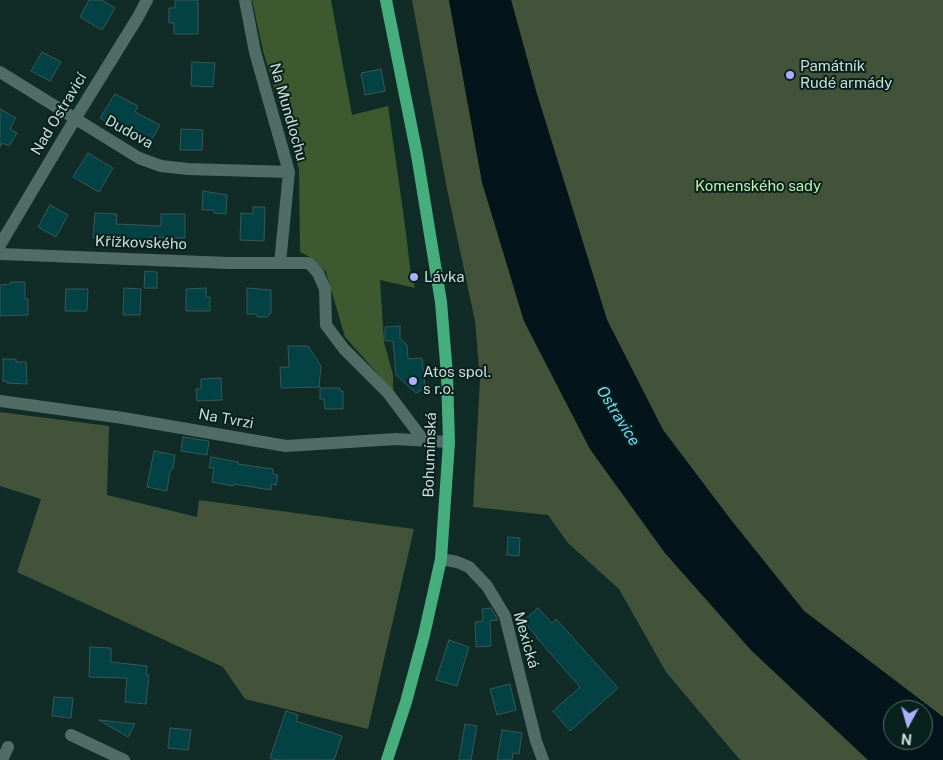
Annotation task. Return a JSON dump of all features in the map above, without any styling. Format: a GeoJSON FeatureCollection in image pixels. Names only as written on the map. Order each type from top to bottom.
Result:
{"type":"FeatureCollection","features":[{"type":"Feature","properties":{"kind":"main road","name":"Bohumínská"},"geometry":{"type":"LineString","coordinates":[[386,0],[419,164],[441,302],[447,375],[449,442],[440,559],[422,644],[387,760]]}},
{"type":"Feature","properties":{"kind":"street","name":"Nad Ostravicí"},"geometry":{"type":"LineString","coordinates":[[0,245],[147,0]]}},
{"type":"Feature","properties":{"kind":"street","name":"Na Mundlochu"},"geometry":{"type":"LineString","coordinates":[[245,0],[255,52],[289,172],[280,263]]}},
{"type":"Feature","properties":{"kind":"street","name":"Dudova"},"geometry":{"type":"LineString","coordinates":[[0,72],[139,158],[161,166],[188,169],[289,172]]}},
{"type":"Feature","properties":{"kind":"street","name":"Křížkovského"},"geometry":{"type":"LineString","coordinates":[[0,254],[229,264],[309,263],[318,273],[325,290],[326,325],[344,349],[388,393],[424,440]]}},
{"type":"Feature","properties":{"kind":"street","name":"Na Tvrzi"},"geometry":{"type":"LineString","coordinates":[[0,401],[123,418],[286,446],[396,439],[449,442]]}},
{"type":"Feature","properties":{"kind":"street","name":"Mexická"},"geometry":{"type":"LineString","coordinates":[[440,559],[469,567],[486,586],[504,616],[536,741],[543,760]]}},
{"type":"Feature","properties":{"kind":"street"},"geometry":{"type":"LineString","coordinates":[[71,736],[124,760]]}},
{"type":"Feature","properties":{"kind":"street"},"geometry":{"type":"LineString","coordinates":[[2,760],[8,747]]}},
{"type":"Feature","properties":{"kind":"green space"},"geometry":{"type":"Polygon","coordinates":[[[252,0],[331,0],[352,115],[388,106],[411,275],[415,288],[380,280],[384,342],[393,375],[393,391],[345,337],[326,272],[312,258],[300,252],[299,169],[263,51],[252,0]]]}},
{"type":"Feature","properties":{"kind":"green space"},"geometry":{"type":"Polygon","coordinates":[[[412,0],[449,0],[482,182],[524,321],[590,449],[665,553],[751,650],[868,760],[740,760],[666,672],[619,589],[568,543],[548,515],[473,507],[480,380],[475,321],[447,189],[412,0]]]}},
{"type":"Feature","properties":{"kind":"green space","name":"Komenského sady"},"geometry":{"type":"Polygon","coordinates":[[[511,0],[943,0],[943,717],[933,709],[933,700],[921,700],[804,611],[731,520],[663,430],[607,320],[536,91],[511,0]]]}},
{"type":"Feature","properties":{"kind":"green space"},"geometry":{"type":"Polygon","coordinates":[[[0,412],[109,426],[107,495],[197,517],[199,500],[414,529],[368,729],[245,699],[223,667],[17,572],[41,499],[0,486],[0,412]]]}},
{"type":"Feature","properties":{"kind":"water","name":"Ostravice"},"geometry":{"type":"Polygon","coordinates":[[[449,0],[511,0],[536,91],[607,320],[663,430],[731,520],[804,611],[921,700],[883,700],[883,750],[933,750],[933,709],[943,717],[943,760],[868,760],[751,650],[665,553],[590,449],[524,321],[482,182],[449,0]]]}},
{"type":"Feature","properties":{"kind":"building"},"geometry":{"type":"Polygon","coordinates":[[[89,0],[102,0],[115,8],[102,30],[80,17],[89,0]]]}},
{"type":"Feature","properties":{"kind":"building"},"geometry":{"type":"Polygon","coordinates":[[[175,0],[198,0],[198,34],[174,34],[174,23],[169,23],[169,8],[175,8],[175,0]]]}},
{"type":"Feature","properties":{"kind":"building"},"geometry":{"type":"Polygon","coordinates":[[[42,52],[61,62],[50,81],[31,71],[42,52]]]}},
{"type":"Feature","properties":{"kind":"building"},"geometry":{"type":"Polygon","coordinates":[[[192,62],[215,63],[213,87],[191,86],[192,62]]]}},
{"type":"Feature","properties":{"kind":"building"},"geometry":{"type":"Polygon","coordinates":[[[381,69],[385,91],[365,95],[361,73],[381,69]]]}},
{"type":"Feature","properties":{"kind":"building"},"geometry":{"type":"Polygon","coordinates":[[[115,94],[138,106],[135,112],[160,125],[148,146],[100,118],[115,94]]]}},
{"type":"Feature","properties":{"kind":"building"},"geometry":{"type":"Polygon","coordinates":[[[0,109],[16,118],[10,129],[17,133],[9,146],[2,143],[0,147],[0,109]]]}},
{"type":"Feature","properties":{"kind":"building"},"geometry":{"type":"Polygon","coordinates":[[[181,129],[203,130],[202,150],[180,150],[181,129]]]}},
{"type":"Feature","properties":{"kind":"building"},"geometry":{"type":"Polygon","coordinates":[[[88,153],[113,168],[99,192],[73,177],[88,153]]]}},
{"type":"Feature","properties":{"kind":"building"},"geometry":{"type":"Polygon","coordinates":[[[203,191],[227,195],[226,214],[214,213],[214,210],[202,210],[203,191]]]}},
{"type":"Feature","properties":{"kind":"building"},"geometry":{"type":"Polygon","coordinates":[[[50,205],[68,215],[56,237],[38,227],[50,205]]]}},
{"type":"Feature","properties":{"kind":"building"},"geometry":{"type":"Polygon","coordinates":[[[253,207],[265,207],[264,241],[240,240],[241,213],[253,214],[253,207]]]}},
{"type":"Feature","properties":{"kind":"building"},"geometry":{"type":"Polygon","coordinates":[[[95,213],[117,214],[116,224],[161,226],[161,214],[185,214],[185,238],[149,237],[148,241],[93,238],[95,213]]]}},
{"type":"Feature","properties":{"kind":"building"},"geometry":{"type":"Polygon","coordinates":[[[145,271],[157,272],[157,288],[144,288],[145,271]]]}},
{"type":"Feature","properties":{"kind":"building"},"geometry":{"type":"Polygon","coordinates":[[[11,282],[25,282],[25,299],[28,299],[28,315],[0,316],[0,285],[11,284],[11,282]]]}},
{"type":"Feature","properties":{"kind":"building"},"geometry":{"type":"Polygon","coordinates":[[[124,288],[141,289],[140,315],[123,315],[124,288]]]}},
{"type":"Feature","properties":{"kind":"building"},"geometry":{"type":"Polygon","coordinates":[[[206,288],[206,297],[210,297],[210,311],[186,311],[186,289],[206,288]]]}},
{"type":"Feature","properties":{"kind":"building"},"geometry":{"type":"Polygon","coordinates":[[[247,288],[271,290],[271,313],[267,317],[247,314],[247,288]]]}},
{"type":"Feature","properties":{"kind":"building"},"geometry":{"type":"Polygon","coordinates":[[[66,289],[88,289],[87,311],[65,311],[66,289]]]}},
{"type":"Feature","properties":{"kind":"building","name":"Atos spol. s r.o."},"geometry":{"type":"Polygon","coordinates":[[[400,326],[400,339],[407,345],[408,359],[422,358],[425,388],[416,393],[396,375],[393,341],[385,341],[385,327],[400,326]]]}},
{"type":"Feature","properties":{"kind":"building"},"geometry":{"type":"Polygon","coordinates":[[[288,346],[308,346],[321,366],[319,387],[281,388],[280,367],[289,367],[288,346]]]}},
{"type":"Feature","properties":{"kind":"building"},"geometry":{"type":"Polygon","coordinates":[[[3,359],[16,359],[16,362],[26,362],[27,384],[3,381],[3,359]]]}},
{"type":"Feature","properties":{"kind":"building"},"geometry":{"type":"Polygon","coordinates":[[[221,378],[222,400],[197,401],[196,389],[201,389],[201,379],[221,378]]]}},
{"type":"Feature","properties":{"kind":"building"},"geometry":{"type":"Polygon","coordinates":[[[320,388],[340,388],[340,391],[343,391],[343,409],[325,409],[324,399],[320,399],[320,388]]]}},
{"type":"Feature","properties":{"kind":"building"},"geometry":{"type":"Polygon","coordinates":[[[183,437],[209,441],[207,455],[181,451],[183,437]]]}},
{"type":"Feature","properties":{"kind":"building"},"geometry":{"type":"Polygon","coordinates":[[[154,451],[175,455],[167,491],[147,487],[154,451]]]}},
{"type":"Feature","properties":{"kind":"building"},"geometry":{"type":"Polygon","coordinates":[[[211,457],[238,462],[238,464],[273,469],[273,474],[278,475],[276,485],[271,484],[271,490],[212,482],[214,468],[209,468],[211,457]]]}},
{"type":"Feature","properties":{"kind":"building"},"geometry":{"type":"Polygon","coordinates":[[[508,537],[520,538],[519,556],[507,555],[508,537]]]}},
{"type":"Feature","properties":{"kind":"building"},"geometry":{"type":"Polygon","coordinates":[[[491,608],[498,620],[490,621],[491,646],[476,647],[475,622],[483,621],[482,609],[491,608]]]}},
{"type":"Feature","properties":{"kind":"building"},"geometry":{"type":"Polygon","coordinates":[[[538,608],[552,623],[556,619],[618,688],[570,731],[553,711],[580,687],[523,621],[538,608]]]}},
{"type":"Feature","properties":{"kind":"building"},"geometry":{"type":"Polygon","coordinates":[[[449,640],[469,647],[457,686],[436,680],[449,640]]]}},
{"type":"Feature","properties":{"kind":"building"},"geometry":{"type":"Polygon","coordinates":[[[90,647],[111,648],[111,662],[147,666],[146,675],[149,675],[146,704],[125,702],[127,678],[89,677],[90,647]]]}},
{"type":"Feature","properties":{"kind":"building"},"geometry":{"type":"Polygon","coordinates":[[[510,684],[516,710],[497,715],[490,689],[510,684]]]}},
{"type":"Feature","properties":{"kind":"building"},"geometry":{"type":"Polygon","coordinates":[[[54,697],[73,698],[71,718],[52,716],[54,697]]]}},
{"type":"Feature","properties":{"kind":"building"},"geometry":{"type":"Polygon","coordinates":[[[286,711],[298,715],[296,721],[342,736],[334,760],[277,760],[270,758],[286,711]]]}},
{"type":"Feature","properties":{"kind":"building"},"geometry":{"type":"Polygon","coordinates":[[[99,720],[135,724],[128,737],[99,720]]]}},
{"type":"Feature","properties":{"kind":"building"},"geometry":{"type":"Polygon","coordinates":[[[465,724],[477,726],[471,760],[459,760],[465,724]]]}},
{"type":"Feature","properties":{"kind":"building"},"geometry":{"type":"Polygon","coordinates":[[[170,728],[191,730],[188,750],[168,748],[170,728]]]}},
{"type":"Feature","properties":{"kind":"building"},"geometry":{"type":"Polygon","coordinates":[[[502,730],[522,733],[519,754],[513,753],[512,760],[497,760],[502,730]]]}},
{"type":"Feature","properties":{"kind":"place","name":"Památník Rudé armády"},"geometry":{"type":"Point","coordinates":[790,75]}},
{"type":"Feature","properties":{"kind":"place","name":"Lávka"},"geometry":{"type":"Point","coordinates":[414,277]}},
{"type":"Feature","properties":{"kind":"place","name":"Atos spol. s r.o."},"geometry":{"type":"Point","coordinates":[413,381]}}]}
